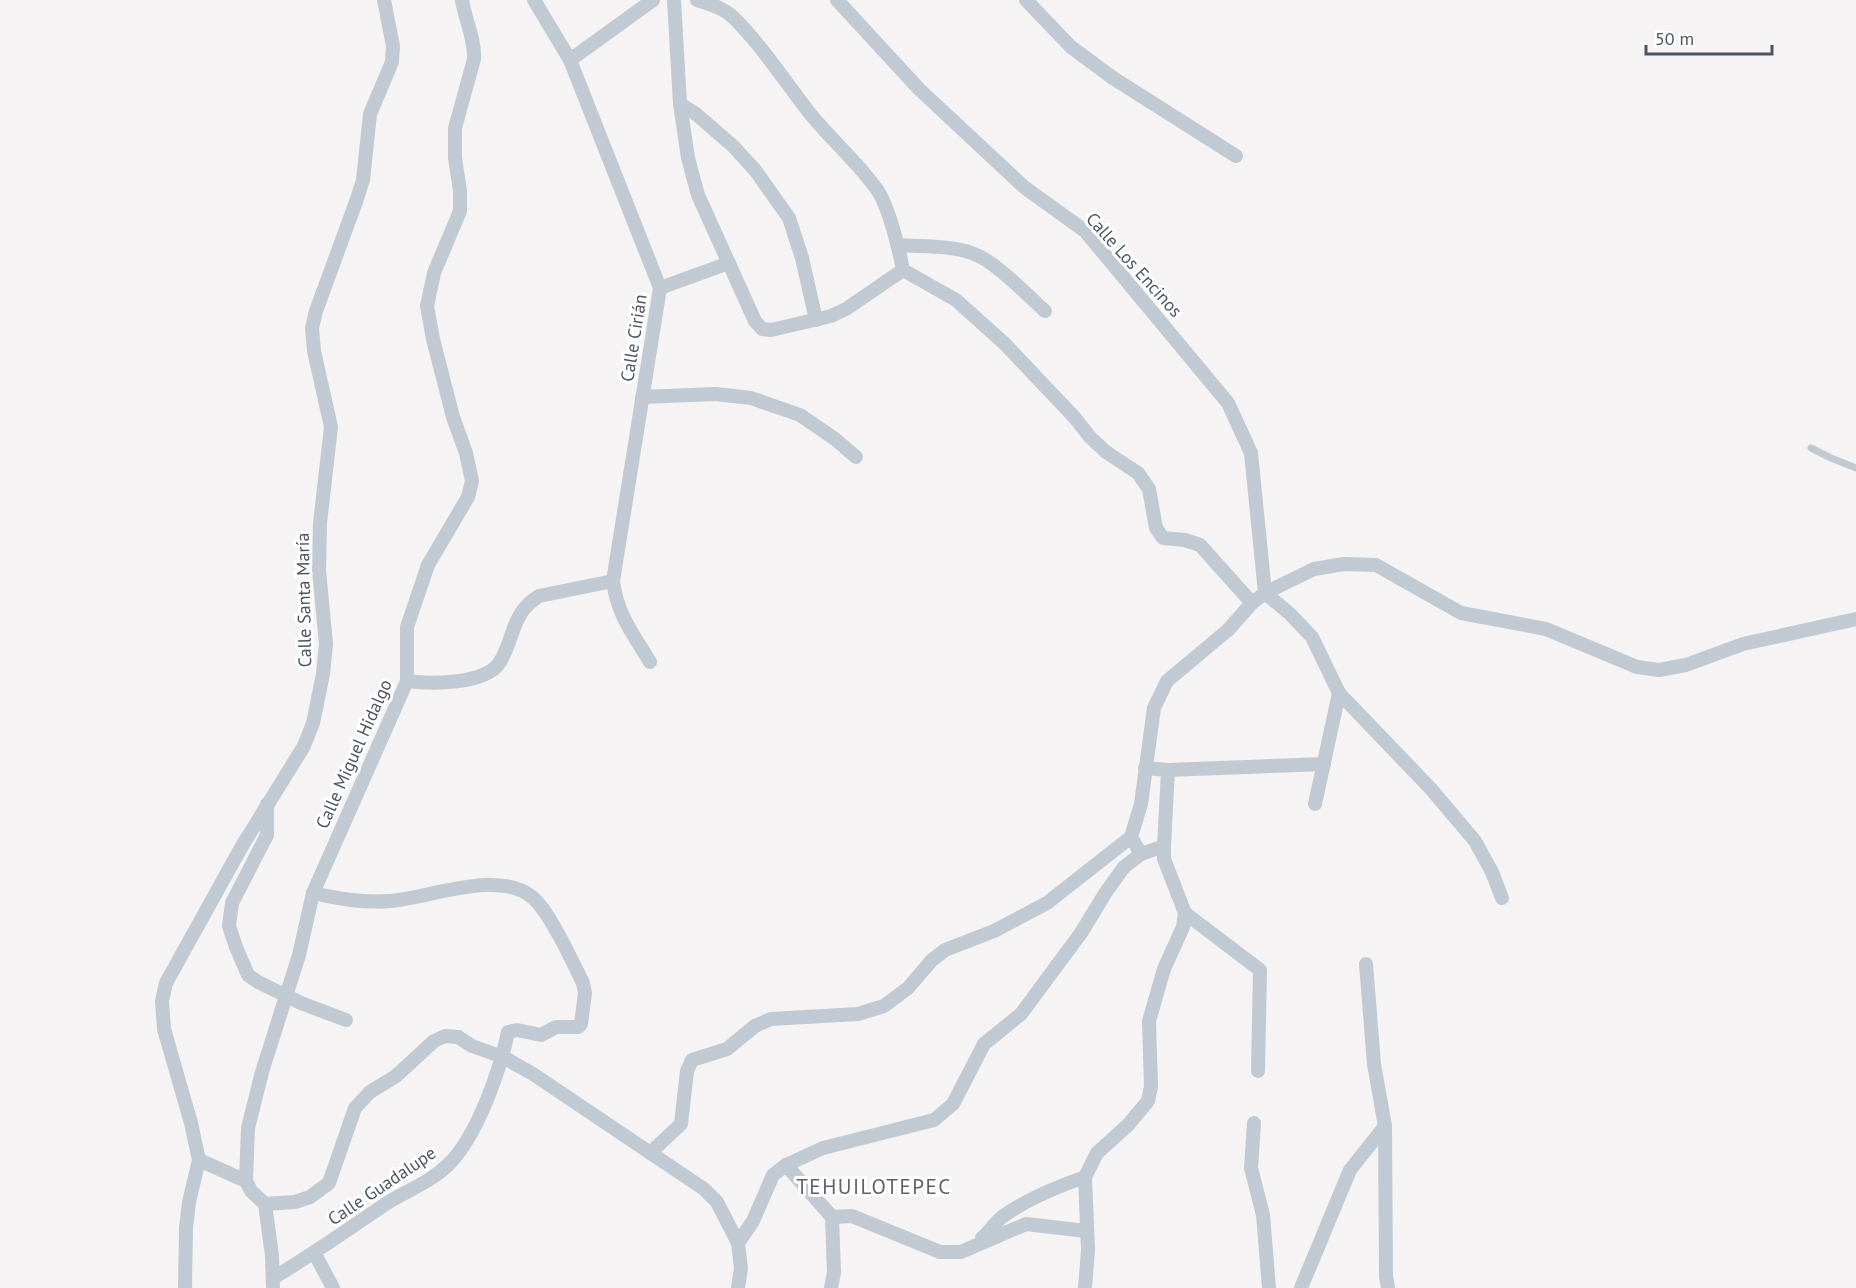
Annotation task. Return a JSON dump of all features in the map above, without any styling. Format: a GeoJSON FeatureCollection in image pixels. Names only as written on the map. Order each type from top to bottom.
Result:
{"type":"FeatureCollection","features":[{"type":"Feature","properties":{"kind":"street","name":"Calle Santa María"},"geometry":{"type":"LineString","coordinates":[[199,1160],[191,1123],[164,1029],[162,1000],[166,983],[267,804],[304,746],[313,723],[323,674],[326,644],[319,570],[320,534],[332,427],[314,351],[312,328],[363,180],[370,114],[392,62],[393,46],[384,0]]}},
{"type":"Feature","properties":{"kind":"street","name":"Calle Miguel Hidalgo"},"geometry":{"type":"LineString","coordinates":[[246,1181],[249,1128],[262,1072],[299,956],[313,893],[407,681],[407,627],[428,565],[468,497],[472,481],[436,350],[428,306],[434,273],[460,212],[460,191],[454,158],[455,128],[474,59],[475,47],[462,0]]}},
{"type":"Feature","properties":{"kind":"street","name":"Calle Cirián"},"geometry":{"type":"LineString","coordinates":[[534,0],[570,60],[660,288],[613,581],[616,600],[623,617],[650,662]]}},
{"type":"Feature","properties":{"kind":"street"},"geometry":{"type":"LineString","coordinates":[[570,60],[653,0]]}},
{"type":"Feature","properties":{"kind":"street"},"geometry":{"type":"LineString","coordinates":[[674,0],[680,104],[688,158],[698,195],[755,321],[762,329],[771,330],[831,316],[846,309],[903,270]]}},
{"type":"Feature","properties":{"kind":"street"},"geometry":{"type":"LineString","coordinates":[[697,0],[732,16],[765,54],[810,113],[853,160],[879,193],[898,245],[903,270],[956,300],[1005,344],[1090,437],[1106,452],[1138,473],[1149,489],[1156,528],[1163,538],[1185,540],[1200,545],[1252,603]]}},
{"type":"Feature","properties":{"kind":"street","name":"Calle Los Encinos"},"geometry":{"type":"LineString","coordinates":[[837,0],[928,97],[1024,187],[1085,231],[1228,403],[1251,453],[1265,593]]}},
{"type":"Feature","properties":{"kind":"street"},"geometry":{"type":"LineString","coordinates":[[1026,0],[1071,47],[1113,78],[1236,156]]}},
{"type":"Feature","properties":{"kind":"street"},"geometry":{"type":"LineString","coordinates":[[680,104],[696,114],[733,146],[755,170],[789,218],[802,258],[816,320]]}},
{"type":"Feature","properties":{"kind":"street"},"geometry":{"type":"LineString","coordinates":[[898,245],[945,248],[972,254],[990,264],[1045,311]]}},
{"type":"Feature","properties":{"kind":"street"},"geometry":{"type":"LineString","coordinates":[[660,288],[729,263]]}},
{"type":"Feature","properties":{"kind":"street"},"geometry":{"type":"LineString","coordinates":[[642,398],[716,394],[751,398],[800,415],[835,439],[856,457]]}},
{"type":"Feature","properties":{"kind":"street"},"geometry":{"type":"LineString","coordinates":[[650,1153],[681,1124],[687,1071],[692,1060],[727,1049],[755,1026],[771,1019],[858,1014],[884,1006],[908,988],[932,960],[945,951],[994,931],[1047,903],[1131,837],[1141,804],[1154,708],[1167,681],[1228,630],[1252,603],[1265,593],[1314,569],[1344,564],[1376,565],[1461,613],[1545,628],[1637,667],[1659,670],[1686,665],[1743,644],[1856,619]]}},
{"type":"Feature","properties":{"kind":"street"},"geometry":{"type":"LineString","coordinates":[[407,681],[426,683],[461,681],[490,672],[499,663],[521,612],[529,602],[539,596],[613,581]]}},
{"type":"Feature","properties":{"kind":"street"},"geometry":{"type":"LineString","coordinates":[[1265,593],[1312,637],[1339,693],[1431,789],[1476,841],[1502,898]]}},
{"type":"Feature","properties":{"kind":"street"},"geometry":{"type":"LineString","coordinates":[[1315,804],[1339,693]]}},
{"type":"Feature","properties":{"kind":"street"},"geometry":{"type":"LineString","coordinates":[[1145,768],[1168,770],[1324,764]]}},
{"type":"Feature","properties":{"kind":"street"},"geometry":{"type":"LineString","coordinates":[[1085,1288],[1088,1250],[1085,1177],[1097,1154],[1128,1125],[1148,1101],[1151,1087],[1149,1021],[1164,969],[1183,927],[1185,914],[1164,859],[1168,770]]}},
{"type":"Feature","properties":{"kind":"street"},"geometry":{"type":"LineString","coordinates":[[267,804],[267,835],[232,903],[229,926],[236,947],[248,975],[258,982],[301,1003],[346,1020]]}},
{"type":"Feature","properties":{"kind":"street"},"geometry":{"type":"LineString","coordinates":[[1131,837],[1141,854]]}},
{"type":"Feature","properties":{"kind":"street"},"geometry":{"type":"LineString","coordinates":[[738,1243],[753,1221],[773,1175],[786,1165],[831,1145],[934,1120],[953,1104],[984,1044],[1021,1014],[1081,933],[1124,867],[1141,854],[1164,846]]}},
{"type":"Feature","properties":{"kind":"street","name":"Calle Guadalupe"},"geometry":{"type":"LineString","coordinates":[[273,1283],[389,1202],[430,1179],[450,1163],[482,1111],[503,1057],[508,1032],[512,1030],[541,1035],[556,1028],[578,1027],[581,1024],[585,993],[583,983],[542,907],[521,888],[487,885],[453,888],[393,901],[356,902],[313,893]]}},
{"type":"Feature","properties":{"kind":"street"},"geometry":{"type":"LineString","coordinates":[[1185,914],[1260,970],[1258,1071]]}},
{"type":"Feature","properties":{"kind":"street"},"geometry":{"type":"LineString","coordinates":[[1366,964],[1374,1064],[1385,1126],[1388,1288]]}},
{"type":"Feature","properties":{"kind":"street"},"geometry":{"type":"LineString","coordinates":[[265,1204],[295,1202],[310,1197],[329,1183],[355,1108],[370,1092],[396,1076],[434,1041],[445,1036],[458,1037],[472,1046],[503,1057],[533,1074],[704,1189],[717,1202],[738,1243],[741,1268],[738,1288]]}},
{"type":"Feature","properties":{"kind":"street"},"geometry":{"type":"LineString","coordinates":[[1254,1123],[1251,1168],[1263,1215],[1269,1288]]}},
{"type":"Feature","properties":{"kind":"street"},"geometry":{"type":"LineString","coordinates":[[1301,1288],[1350,1170],[1385,1126]]}},
{"type":"Feature","properties":{"kind":"street"},"geometry":{"type":"LineString","coordinates":[[185,1288],[186,1228],[189,1202],[199,1160],[246,1181],[251,1191],[265,1204],[273,1283]]}},
{"type":"Feature","properties":{"kind":"street"},"geometry":{"type":"LineString","coordinates":[[786,1165],[832,1216],[834,1272],[831,1288]]}},
{"type":"Feature","properties":{"kind":"street"},"geometry":{"type":"LineString","coordinates":[[977,1244],[1001,1218],[1028,1201],[1085,1177]]}},
{"type":"Feature","properties":{"kind":"street"},"geometry":{"type":"LineString","coordinates":[[832,1216],[852,1216],[940,1252],[961,1252],[1026,1224],[1086,1231]]}},
{"type":"Feature","properties":{"kind":"street"},"geometry":{"type":"LineString","coordinates":[[315,1254],[333,1288]]}},
{"type":"Feature","properties":{"kind":"lane"},"geometry":{"type":"LineString","coordinates":[[1812,447],[1856,468]]}},
{"type":"Feature","properties":{"kind":"district","name":"TEHUILOTEPEC"},"geometry":{"type":"Point","coordinates":[874,1187]}}]}
